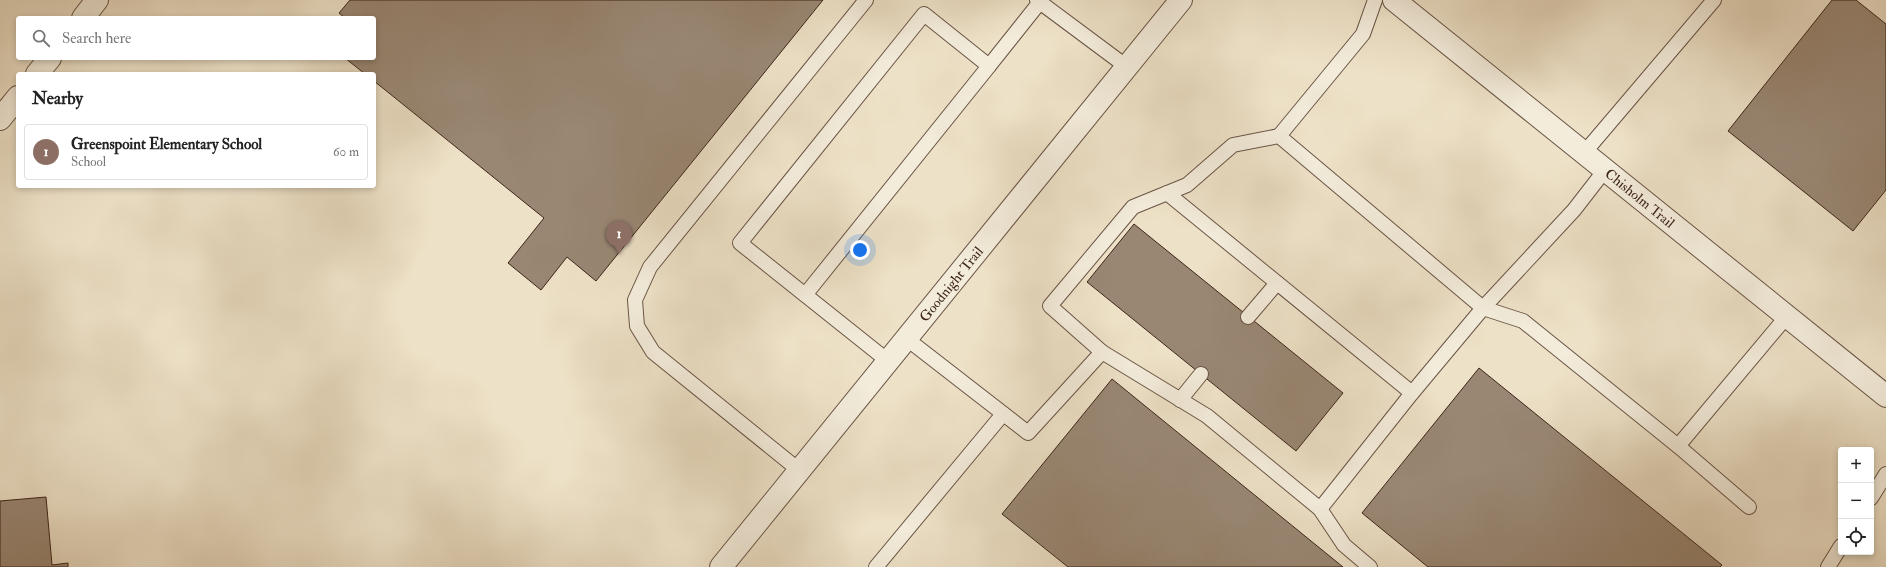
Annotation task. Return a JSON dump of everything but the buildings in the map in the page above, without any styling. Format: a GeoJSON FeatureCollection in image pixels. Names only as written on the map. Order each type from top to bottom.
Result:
{"type":"FeatureCollection","features":[{"type":"Feature","properties":{"kind":"street"},"geometry":{"type":"LineString","coordinates":[[85,16],[97,0]]}},
{"type":"Feature","properties":{"kind":"street","name":"Goodnight Trail"},"geometry":{"type":"LineString","coordinates":[[721,567],[1182,0]]}},
{"type":"Feature","properties":{"kind":"street","name":"Chisholm Trail"},"geometry":{"type":"LineString","coordinates":[[1394,0],[1886,396]]}},
{"type":"Feature","properties":{"kind":"street"},"geometry":{"type":"LineString","coordinates":[[39,72],[48,60]]}},
{"type":"Feature","properties":{"kind":"street"},"geometry":{"type":"LineString","coordinates":[[0,120],[16,100]]}},
{"type":"Feature","properties":{"kind":"lane"},"geometry":{"type":"LineString","coordinates":[[800,471],[653,352],[637,326],[634,300],[650,267],[866,0]]}},
{"type":"Feature","properties":{"kind":"lane"},"geometry":{"type":"LineString","coordinates":[[1370,567],[1344,545],[1320,509],[1207,416],[1102,352],[1050,306],[1133,207],[1187,185],[1233,145],[1279,136],[1364,34],[1375,0]]}},
{"type":"Feature","properties":{"kind":"lane"},"geometry":{"type":"LineString","coordinates":[[1584,153],[1714,0]]}},
{"type":"Feature","properties":{"kind":"lane"},"geometry":{"type":"LineString","coordinates":[[805,295],[989,66],[1039,1],[1127,67]]}},
{"type":"Feature","properties":{"kind":"lane"},"geometry":{"type":"LineString","coordinates":[[888,361],[740,243],[924,14],[989,66]]}},
{"type":"Feature","properties":{"kind":"lane"},"geometry":{"type":"LineString","coordinates":[[1279,136],[1483,308],[1523,321],[1678,446],[1749,507]]}},
{"type":"Feature","properties":{"kind":"lane"},"geometry":{"type":"LineString","coordinates":[[1320,509],[1412,393],[1483,308],[1574,210],[1605,170]]}},
{"type":"Feature","properties":{"kind":"lane"},"geometry":{"type":"LineString","coordinates":[[1167,193],[1412,393]]}},
{"type":"Feature","properties":{"kind":"lane"},"geometry":{"type":"LineString","coordinates":[[1248,317],[1277,282]]}},
{"type":"Feature","properties":{"kind":"lane"},"geometry":{"type":"LineString","coordinates":[[1678,446],[1787,316]]}},
{"type":"Feature","properties":{"kind":"lane"},"geometry":{"type":"LineString","coordinates":[[907,339],[1028,432],[1102,352]]}},
{"type":"Feature","properties":{"kind":"lane"},"geometry":{"type":"LineString","coordinates":[[1180,400],[1201,374]]}},
{"type":"Feature","properties":{"kind":"lane"},"geometry":{"type":"LineString","coordinates":[[876,567],[1004,414]]}},
{"type":"Feature","properties":{"kind":"lane"},"geometry":{"type":"LineString","coordinates":[[1874,493],[1886,474]]}},
{"type":"Feature","properties":{"kind":"lane"},"geometry":{"type":"LineString","coordinates":[[1828,567],[1838,551]]}},
{"type":"Feature","properties":{"kind":"place","name":"Greenspoint Elementary School"},"geometry":{"type":"Point","coordinates":[619,254]}}]}
